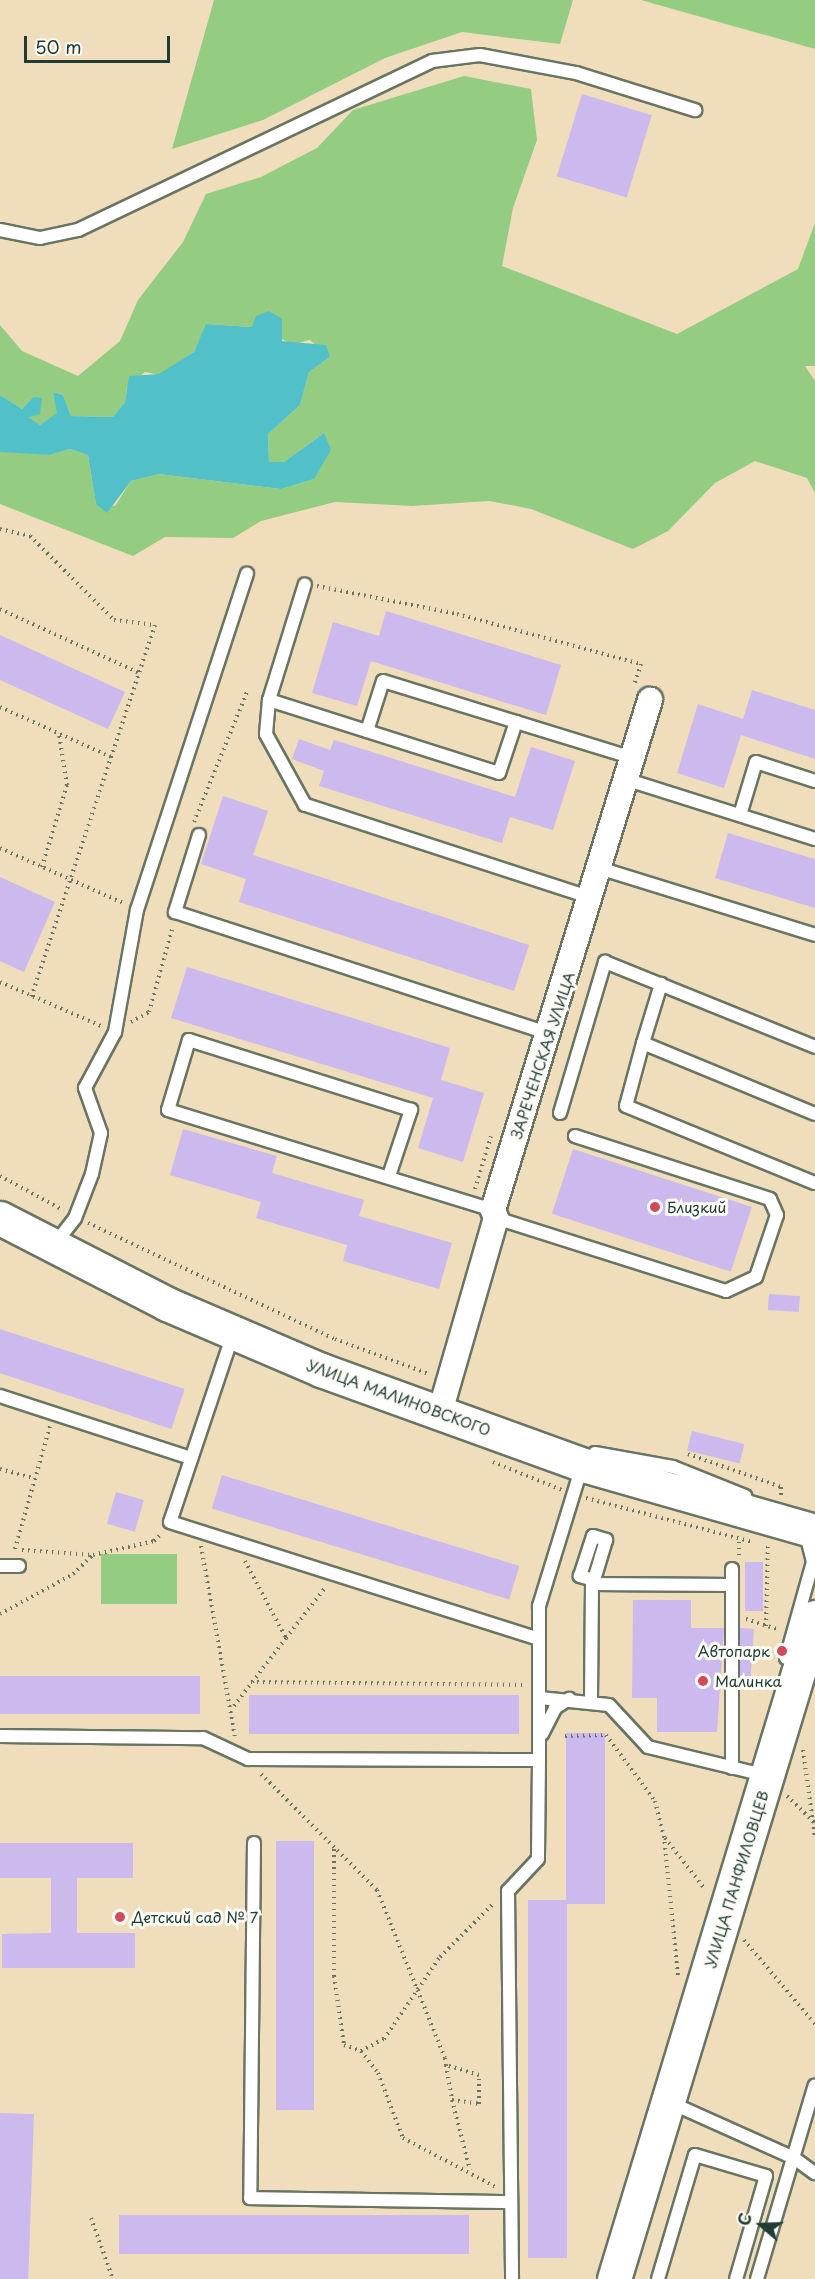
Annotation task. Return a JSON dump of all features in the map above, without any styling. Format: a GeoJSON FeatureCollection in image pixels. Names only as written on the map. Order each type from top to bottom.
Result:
{"type":"FeatureCollection","features":[{"type":"Feature","properties":{"kind":"street","name":"ЗАРЕЧЕНСКАЯ УЛИЦА"},"geometry":{"type":"LineString","coordinates":[[440,1412],[494,1214],[548,1033],[592,898],[650,700]]}},
{"type":"Feature","properties":{"kind":"street","name":"УЛИЦА МАЛИНОВСКОГО"},"geometry":{"type":"LineString","coordinates":[[0,1218],[233,1333],[582,1465],[809,1530]]}},
{"type":"Feature","properties":{"kind":"street","name":"УЛИЦА ПАНФИЛОВЦЕВ"},"geometry":{"type":"LineString","coordinates":[[614,2279],[668,2102],[712,1902],[758,1809],[802,1635]]}},
{"type":"Feature","properties":{"kind":"lane"},"geometry":{"type":"LineString","coordinates":[[0,230],[40,238],[78,230],[432,61],[480,55],[576,73],[695,111]]}},
{"type":"Feature","properties":{"kind":"lane"},"geometry":{"type":"LineString","coordinates":[[54,1246],[75,1218],[101,1133],[86,1088],[115,1032],[137,910],[247,573]]}},
{"type":"Feature","properties":{"kind":"lane"},"geometry":{"type":"LineString","coordinates":[[305,584],[268,700],[266,734],[305,805],[592,898]]}},
{"type":"Feature","properties":{"kind":"lane"},"geometry":{"type":"LineString","coordinates":[[367,731],[383,681],[516,722],[740,815],[815,839]]}},
{"type":"Feature","properties":{"kind":"lane"},"geometry":{"type":"LineString","coordinates":[[268,700],[499,773],[516,722]]}},
{"type":"Feature","properties":{"kind":"lane"},"geometry":{"type":"LineString","coordinates":[[740,815],[756,762],[815,781]]}},
{"type":"Feature","properties":{"kind":"lane"},"geometry":{"type":"LineString","coordinates":[[195,835],[175,912],[548,1033]]}},
{"type":"Feature","properties":{"kind":"lane"},"geometry":{"type":"LineString","coordinates":[[599,868],[815,935]]}},
{"type":"Feature","properties":{"kind":"lane"},"geometry":{"type":"LineString","coordinates":[[560,1113],[605,962],[815,1047]]}},
{"type":"Feature","properties":{"kind":"lane"},"geometry":{"type":"LineString","coordinates":[[661,984],[626,1106],[815,1183]]}},
{"type":"Feature","properties":{"kind":"lane"},"geometry":{"type":"LineString","coordinates":[[389,1176],[411,1110],[189,1040],[168,1110],[389,1176],[494,1214],[726,1291],[756,1277],[777,1215],[770,1199],[575,1136]]}},
{"type":"Feature","properties":{"kind":"lane"},"geometry":{"type":"LineString","coordinates":[[643,1043],[815,1114]]}},
{"type":"Feature","properties":{"kind":"lane"},"geometry":{"type":"LineString","coordinates":[[233,1333],[170,1522],[535,1638]]}},
{"type":"Feature","properties":{"kind":"lane"},"geometry":{"type":"LineString","coordinates":[[0,1396],[191,1458]]}},
{"type":"Feature","properties":{"kind":"lane"},"geometry":{"type":"LineString","coordinates":[[511,1438],[673,1467],[787,1513],[809,1530],[813,1544],[813,1562],[784,1665],[766,1775],[648,1747],[609,1705],[591,1699],[570,1699],[540,1693]]}},
{"type":"Feature","properties":{"kind":"lane"},"geometry":{"type":"LineString","coordinates":[[512,2279],[508,1890],[538,1859],[540,1693],[535,1638],[545,1585],[582,1465]]}},
{"type":"Feature","properties":{"kind":"lane"},"geometry":{"type":"LineString","coordinates":[[0,1566],[19,1566]]}},
{"type":"Feature","properties":{"kind":"lane"},"geometry":{"type":"LineString","coordinates":[[732,1768],[732,1586],[736,1566]]}},
{"type":"Feature","properties":{"kind":"lane"},"geometry":{"type":"LineString","coordinates":[[591,1699],[593,1582],[732,1586]]}},
{"type":"Feature","properties":{"kind":"lane"},"geometry":{"type":"LineString","coordinates":[[539,1740],[555,1708],[570,1699]]}},
{"type":"Feature","properties":{"kind":"lane"},"geometry":{"type":"LineString","coordinates":[[0,1736],[203,1737],[248,1759],[539,1760]]}},
{"type":"Feature","properties":{"kind":"lane"},"geometry":{"type":"LineString","coordinates":[[254,1843],[250,2198],[511,2202]]}},
{"type":"Feature","properties":{"kind":"lane"},"geometry":{"type":"LineString","coordinates":[[757,2279],[815,2085]]}},
{"type":"Feature","properties":{"kind":"lane"},"geometry":{"type":"LineString","coordinates":[[668,2102],[794,2157],[815,2173]]}},
{"type":"Feature","properties":{"kind":"lane"},"geometry":{"type":"LineString","coordinates":[[658,2279],[695,2155],[766,2176],[736,2279]]}},
{"type":"Feature","properties":{"kind":"path"},"geometry":{"type":"LineString","coordinates":[[0,529],[30,536],[114,620],[155,625],[31,997]]}},
{"type":"Feature","properties":{"kind":"path"},"geometry":{"type":"LineString","coordinates":[[305,584],[404,602],[640,664]]}},
{"type":"Feature","properties":{"kind":"path"},"geometry":{"type":"LineString","coordinates":[[0,609],[139,673]]}},
{"type":"Feature","properties":{"kind":"path"},"geometry":{"type":"LineString","coordinates":[[195,835],[247,692]]}},
{"type":"Feature","properties":{"kind":"path"},"geometry":{"type":"LineString","coordinates":[[0,707],[111,757]]}},
{"type":"Feature","properties":{"kind":"path"},"geometry":{"type":"LineString","coordinates":[[42,867],[67,785],[59,734]]}},
{"type":"Feature","properties":{"kind":"path"},"geometry":{"type":"LineString","coordinates":[[0,848],[137,910]]}},
{"type":"Feature","properties":{"kind":"path"},"geometry":{"type":"LineString","coordinates":[[0,982],[115,1032],[149,1012],[175,912]]}},
{"type":"Feature","properties":{"kind":"path"},"geometry":{"type":"LineString","coordinates":[[0,1176],[75,1218],[335,1339],[433,1376]]}},
{"type":"Feature","properties":{"kind":"path"},"geometry":{"type":"LineString","coordinates":[[15,1549],[54,1414]]}},
{"type":"Feature","properties":{"kind":"path"},"geometry":{"type":"LineString","coordinates":[[683,1453],[781,1487],[781,1499]]}},
{"type":"Feature","properties":{"kind":"path"},"geometry":{"type":"LineString","coordinates":[[0,1469],[34,1478]]}},
{"type":"Feature","properties":{"kind":"path"},"geometry":{"type":"LineString","coordinates":[[8,1550],[93,1555],[154,1541],[166,1528]]}},
{"type":"Feature","properties":{"kind":"path"},"geometry":{"type":"LineString","coordinates":[[736,1566],[739,1542],[769,1537],[766,1626]]}},
{"type":"Feature","properties":{"kind":"path"},"geometry":{"type":"LineString","coordinates":[[199,1538],[234,1706],[234,1733],[248,1759],[377,1890],[446,2065],[452,2100],[470,2170]]}},
{"type":"Feature","properties":{"kind":"path"},"geometry":{"type":"LineString","coordinates":[[247,1546],[244,1559],[286,1638]]}},
{"type":"Feature","properties":{"kind":"path"},"geometry":{"type":"LineString","coordinates":[[0,1614],[73,1574],[93,1555]]}},
{"type":"Feature","properties":{"kind":"path"},"geometry":{"type":"LineString","coordinates":[[234,1706],[286,1638],[324,1594],[329,1574]]}},
{"type":"Feature","properties":{"kind":"path"},"geometry":{"type":"LineString","coordinates":[[740,1629],[740,1617],[802,1635]]}},
{"type":"Feature","properties":{"kind":"path"},"geometry":{"type":"LineString","coordinates":[[252,1682],[500,1681],[540,1693]]}},
{"type":"Feature","properties":{"kind":"path"},"geometry":{"type":"LineString","coordinates":[[565,1736],[606,1736],[655,1801],[664,1836],[678,1982],[685,1959]]}},
{"type":"Feature","properties":{"kind":"path"},"geometry":{"type":"LineString","coordinates":[[802,1745],[815,1838]]}},
{"type":"Feature","properties":{"kind":"path"},"geometry":{"type":"LineString","coordinates":[[766,1775],[813,1821]]}},
{"type":"Feature","properties":{"kind":"path"},"geometry":{"type":"LineString","coordinates":[[664,1836],[712,1902],[815,2024]]}},
{"type":"Feature","properties":{"kind":"path"},"geometry":{"type":"LineString","coordinates":[[334,1848],[337,2024],[344,2045],[361,2051],[378,2073],[403,2138],[470,2170],[511,2202]]}},
{"type":"Feature","properties":{"kind":"path"},"geometry":{"type":"LineString","coordinates":[[710,1880],[712,1902]]}},
{"type":"Feature","properties":{"kind":"path"},"geometry":{"type":"LineString","coordinates":[[361,2051],[384,2039],[459,1933],[508,1890]]}},
{"type":"Feature","properties":{"kind":"path"},"geometry":{"type":"LineString","coordinates":[[446,2065],[479,2075],[479,2104],[452,2100]]}},
{"type":"Feature","properties":{"kind":"path"},"geometry":{"type":"LineString","coordinates":[[91,2218],[113,2279]]}},
{"type":"Feature","properties":{"kind":"green space"},"geometry":{"type":"Polygon","coordinates":[[[214,0],[573,0],[560,44],[462,32],[385,58],[263,120],[172,149],[214,0]]]}},
{"type":"Feature","properties":{"kind":"green space"},"geometry":{"type":"Polygon","coordinates":[[[641,0],[815,0],[815,49],[641,0]]]}},
{"type":"Feature","properties":{"kind":"green space"},"geometry":{"type":"Polygon","coordinates":[[[464,76],[531,89],[537,140],[513,208],[502,266],[677,334],[798,269],[815,223],[815,366],[805,366],[815,381],[815,493],[807,478],[755,461],[715,483],[668,531],[633,549],[531,509],[489,501],[412,506],[335,502],[261,521],[233,538],[165,537],[133,556],[0,504],[0,452],[10,450],[50,455],[70,449],[88,455],[96,504],[115,506],[131,481],[159,474],[281,489],[314,479],[324,433],[284,462],[269,462],[268,434],[300,405],[309,372],[330,357],[310,340],[293,344],[252,327],[207,324],[194,352],[159,375],[145,372],[127,387],[125,402],[113,417],[71,416],[63,395],[53,392],[58,413],[40,425],[29,417],[33,397],[22,409],[0,395],[0,325],[22,351],[78,376],[120,341],[138,300],[183,242],[206,194],[261,177],[317,148],[353,110],[464,76]]]}},
{"type":"Feature","properties":{"kind":"green space"},"geometry":{"type":"Polygon","coordinates":[[[101,1554],[177,1554],[177,1604],[101,1604],[101,1554]]]}},
{"type":"Feature","properties":{"kind":"water"},"geometry":{"type":"Polygon","coordinates":[[[269,311],[282,319],[282,341],[326,345],[330,357],[309,372],[300,405],[268,434],[269,462],[284,462],[324,433],[331,450],[314,479],[281,489],[159,474],[131,481],[107,513],[96,504],[88,455],[70,449],[50,455],[0,452],[0,395],[22,409],[33,397],[42,398],[40,414],[29,417],[40,425],[57,413],[53,392],[63,395],[71,416],[113,417],[125,402],[129,376],[159,374],[194,352],[206,324],[252,327],[256,316],[269,311]]]}},
{"type":"Feature","properties":{"kind":"building"},"geometry":{"type":"Polygon","coordinates":[[[582,94],[652,115],[627,198],[557,176],[582,94]]]}},
{"type":"Feature","properties":{"kind":"building"},"geometry":{"type":"Polygon","coordinates":[[[386,611],[561,665],[546,715],[371,661],[357,706],[312,693],[333,622],[379,636],[386,611]]]}},
{"type":"Feature","properties":{"kind":"building"},"geometry":{"type":"Polygon","coordinates":[[[0,635],[125,692],[108,729],[0,680],[0,635]]]}},
{"type":"Feature","properties":{"kind":"building"},"geometry":{"type":"Polygon","coordinates":[[[752,690],[815,710],[815,759],[741,735],[724,788],[677,773],[698,704],[743,719],[752,690]]]}},
{"type":"Feature","properties":{"kind":"building"},"geometry":{"type":"Polygon","coordinates":[[[299,739],[330,750],[334,740],[515,797],[531,747],[575,761],[553,830],[510,817],[502,843],[319,786],[324,771],[292,759],[299,739]]]}},
{"type":"Feature","properties":{"kind":"building"},"geometry":{"type":"Polygon","coordinates":[[[223,796],[268,811],[253,855],[529,945],[514,991],[239,902],[246,879],[201,864],[223,796]]]}},
{"type":"Feature","properties":{"kind":"building"},"geometry":{"type":"Polygon","coordinates":[[[728,833],[815,859],[815,908],[715,878],[728,833]]]}},
{"type":"Feature","properties":{"kind":"building"},"geometry":{"type":"Polygon","coordinates":[[[0,877],[55,902],[24,972],[0,961],[0,877]]]}},
{"type":"Feature","properties":{"kind":"building"},"geometry":{"type":"Polygon","coordinates":[[[187,967],[450,1048],[441,1080],[484,1093],[463,1162],[418,1148],[433,1098],[171,1018],[187,967]]]}},
{"type":"Feature","properties":{"kind":"building"},"geometry":{"type":"Polygon","coordinates":[[[183,1129],[277,1156],[272,1173],[364,1200],[359,1216],[452,1243],[439,1289],[343,1261],[347,1245],[256,1218],[261,1202],[170,1175],[183,1129]]]}},
{"type":"Feature","properties":{"kind":"building"},"geometry":{"type":"Polygon","coordinates":[[[573,1149],[752,1207],[731,1272],[552,1214],[573,1149]]]}},
{"type":"Feature","properties":{"kind":"building"},"geometry":{"type":"Polygon","coordinates":[[[769,1294],[800,1296],[799,1312],[768,1310],[769,1294]]]}},
{"type":"Feature","properties":{"kind":"building"},"geometry":{"type":"Polygon","coordinates":[[[0,1329],[185,1389],[172,1429],[0,1373],[0,1329]]]}},
{"type":"Feature","properties":{"kind":"building"},"geometry":{"type":"Polygon","coordinates":[[[692,1431],[744,1444],[740,1463],[687,1450],[692,1431]]]}},
{"type":"Feature","properties":{"kind":"building"},"geometry":{"type":"Polygon","coordinates":[[[222,1475],[519,1566],[509,1599],[212,1508],[222,1475]]]}},
{"type":"Feature","properties":{"kind":"building"},"geometry":{"type":"Polygon","coordinates":[[[116,1492],[144,1500],[135,1532],[107,1524],[116,1492]]]}},
{"type":"Feature","properties":{"kind":"building"},"geometry":{"type":"Polygon","coordinates":[[[745,1562],[763,1562],[763,1611],[745,1611],[745,1562]]]}},
{"type":"Feature","properties":{"kind":"building"},"geometry":{"type":"Polygon","coordinates":[[[633,1600],[691,1600],[691,1628],[724,1628],[717,1732],[657,1732],[657,1698],[632,1698],[633,1600]]]}},
{"type":"Feature","properties":{"kind":"building"},"geometry":{"type":"Polygon","coordinates":[[[740,1628],[754,1629],[750,1689],[736,1688],[740,1628]]]}},
{"type":"Feature","properties":{"kind":"building"},"geometry":{"type":"Polygon","coordinates":[[[0,1676],[200,1676],[200,1714],[0,1714],[0,1676]]]}},
{"type":"Feature","properties":{"kind":"building"},"geometry":{"type":"Polygon","coordinates":[[[249,1695],[519,1695],[519,1734],[249,1734],[249,1695]]]}},
{"type":"Feature","properties":{"kind":"building"},"geometry":{"type":"Polygon","coordinates":[[[566,1733],[605,1733],[605,1904],[566,1904],[566,1733]]]}},
{"type":"Feature","properties":{"kind":"building"},"geometry":{"type":"Polygon","coordinates":[[[276,1841],[314,1841],[314,2110],[276,2110],[276,1841]]]}},
{"type":"Feature","properties":{"kind":"building"},"geometry":{"type":"Polygon","coordinates":[[[0,1843],[133,1843],[133,1878],[77,1878],[77,1933],[135,1933],[135,1968],[2,1968],[2,1934],[51,1933],[51,1878],[0,1878],[0,1843]]]}},
{"type":"Feature","properties":{"kind":"building"},"geometry":{"type":"Polygon","coordinates":[[[528,1900],[567,1900],[567,2258],[528,2258],[528,1900]]]}},
{"type":"Feature","properties":{"kind":"building"},"geometry":{"type":"Polygon","coordinates":[[[0,2113],[34,2114],[28,2279],[0,2279],[0,2113]]]}},
{"type":"Feature","properties":{"kind":"building"},"geometry":{"type":"Polygon","coordinates":[[[119,2215],[469,2215],[469,2254],[119,2254],[119,2215]]]}},
{"type":"Feature","properties":{"kind":"place","name":"Близкий"},"geometry":{"type":"Point","coordinates":[655,1207]}},
{"type":"Feature","properties":{"kind":"place","name":"Автопарк"},"geometry":{"type":"Point","coordinates":[782,1651]}},
{"type":"Feature","properties":{"kind":"place","name":"Малинка"},"geometry":{"type":"Point","coordinates":[703,1681]}},
{"type":"Feature","properties":{"kind":"place","name":"Детский сад № 7"},"geometry":{"type":"Point","coordinates":[120,1917]}}]}
